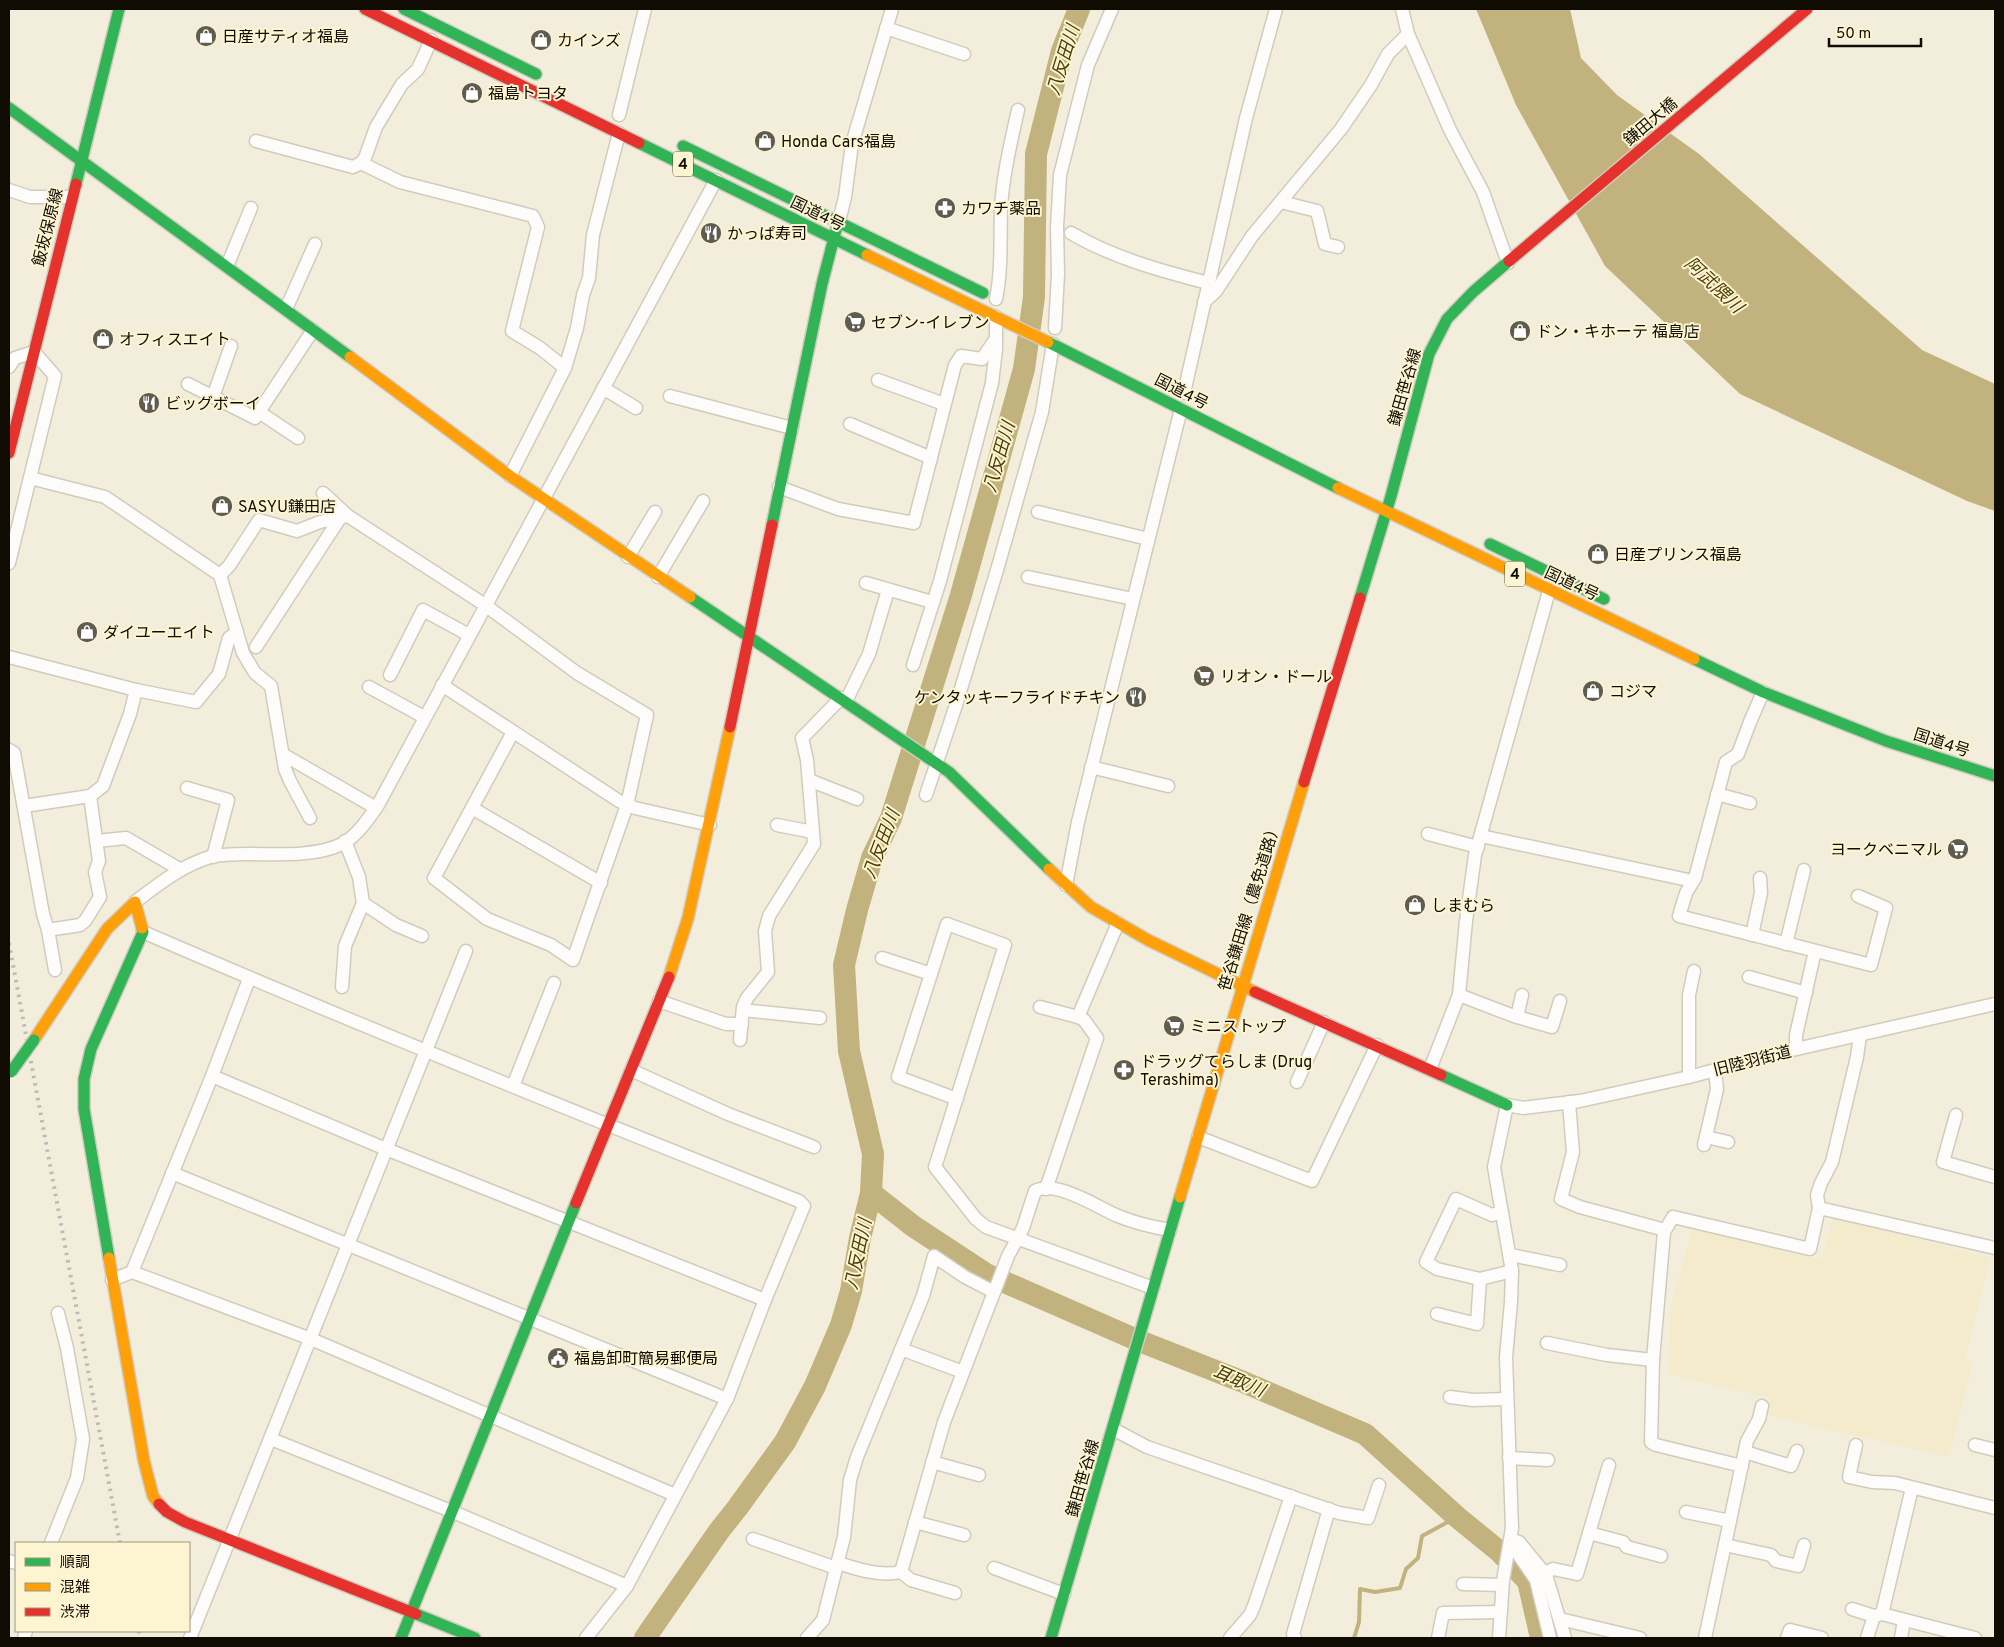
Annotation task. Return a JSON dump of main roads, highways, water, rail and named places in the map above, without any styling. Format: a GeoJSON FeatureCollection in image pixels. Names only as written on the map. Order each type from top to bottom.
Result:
{"type":"FeatureCollection","features":[{"type":"Feature","properties":{"kind":"main road","name":"飯坂保原線"},"geometry":{"type":"LineString","coordinates":[[9,453],[119,9]]}},
{"type":"Feature","properties":{"kind":"main road","name":"国道4号"},"geometry":{"type":"LineString","coordinates":[[365,9],[833,239],[1050,343],[1386,512],[1763,692],[1886,741],[1995,776]]}},
{"type":"Feature","properties":{"kind":"main road"},"geometry":{"type":"LineString","coordinates":[[404,9],[550,81]]}},
{"type":"Feature","properties":{"kind":"main road","name":"鎌田大橋"},"geometry":{"type":"LineString","coordinates":[[1511,261],[1807,9]]}},
{"type":"Feature","properties":{"kind":"main road"},"geometry":{"type":"LineString","coordinates":[[9,108],[286,309],[510,476],[935,762],[948,772],[1091,907],[1148,940],[1242,986],[1507,1105]]}},
{"type":"Feature","properties":{"kind":"main road","name":"国道4号"},"geometry":{"type":"LineString","coordinates":[[672,140],[1000,301]]}},
{"type":"Feature","properties":{"kind":"main road"},"geometry":{"type":"LineString","coordinates":[[401,1638],[489,1416],[670,974],[688,918],[710,825],[822,284],[838,221]]}},
{"type":"Feature","properties":{"kind":"main road","name":"鎌田笹谷線"},"geometry":{"type":"LineString","coordinates":[[1391,496],[1428,354],[1437,336],[1447,319],[1460,305],[1511,261]]}},
{"type":"Feature","properties":{"kind":"main road","name":"笹谷鎌田線（農免道路）"},"geometry":{"type":"LineString","coordinates":[[1141,1327],[1242,986],[1391,496]]}},
{"type":"Feature","properties":{"kind":"main road","name":"国道4号"},"geometry":{"type":"LineString","coordinates":[[1479,538],[1612,602]]}},
{"type":"Feature","properties":{"kind":"main road"},"geometry":{"type":"LineString","coordinates":[[10,1074],[107,930],[136,902],[143,932],[91,1050],[84,1076],[84,1109],[133,1406],[153,1496],[167,1512],[185,1522],[475,1638]]}},
{"type":"Feature","properties":{"kind":"main road","name":"鎌田笹谷線"},"geometry":{"type":"LineString","coordinates":[[1051,1638],[1141,1327]]}},
{"type":"Feature","properties":{"kind":"water","name":"阿武隈川"},"geometry":{"type":"Polygon","coordinates":[[[1476,9],[1570,9],[1581,58],[1617,95],[1699,154],[1922,350],[1995,384],[1995,511],[1967,501],[1740,394],[1605,266],[1516,105],[1476,9]]]}},
{"type":"Feature","properties":{"kind":"waterway","name":"八反田川"},"geometry":{"type":"LineString","coordinates":[[645,1638],[719,1531],[785,1442],[815,1386],[841,1325],[851,1291],[860,1238],[871,1193],[873,1154],[849,1051],[844,965],[872,858],[891,818],[961,595],[1024,369],[1034,297],[1036,154],[1062,51],[1079,9]]}},
{"type":"Feature","properties":{"kind":"waterway","name":"耳取川"},"geometry":{"type":"LineString","coordinates":[[871,1193],[913,1226],[986,1274],[1137,1340],[1241,1381],[1365,1434],[1457,1517],[1500,1552],[1528,1581],[1541,1638]]}},
{"type":"Feature","properties":{"kind":"waterway"},"geometry":{"type":"LineString","coordinates":[[1354,1638],[1359,1622],[1360,1589],[1375,1592],[1400,1588],[1406,1569],[1418,1558],[1422,1536],[1457,1517]]}},
{"type":"Feature","properties":{"kind":"railway"},"geometry":{"type":"LineString","coordinates":[[9,943],[120,1542]]}},
{"type":"Feature","properties":{"kind":"railway"},"geometry":{"type":"LineString","coordinates":[[139,1632],[140,1638]]}},
{"type":"Feature","properties":{"kind":"place","name":"日産サティオ福島"},"geometry":{"type":"Point","coordinates":[206,36]}},
{"type":"Feature","properties":{"kind":"place","name":"カインズ"},"geometry":{"type":"Point","coordinates":[541,40]}},
{"type":"Feature","properties":{"kind":"place","name":"福島トヨタ"},"geometry":{"type":"Point","coordinates":[472,93]}},
{"type":"Feature","properties":{"kind":"place","name":"Honda Cars福島"},"geometry":{"type":"Point","coordinates":[765,141]}},
{"type":"Feature","properties":{"kind":"place","name":"カワチ薬品"},"geometry":{"type":"Point","coordinates":[945,208]}},
{"type":"Feature","properties":{"kind":"place","name":"かっぱ寿司"},"geometry":{"type":"Point","coordinates":[711,233]}},
{"type":"Feature","properties":{"kind":"place","name":"セブン-イレブン"},"geometry":{"type":"Point","coordinates":[855,322]}},
{"type":"Feature","properties":{"kind":"place","name":"ドン・キホーテ 福島店"},"geometry":{"type":"Point","coordinates":[1520,331]}},
{"type":"Feature","properties":{"kind":"place","name":"オフィスエイト"},"geometry":{"type":"Point","coordinates":[103,339]}},
{"type":"Feature","properties":{"kind":"place","name":"ビッグボーイ"},"geometry":{"type":"Point","coordinates":[149,403]}},
{"type":"Feature","properties":{"kind":"place","name":"SASYU鎌田店"},"geometry":{"type":"Point","coordinates":[222,506]}},
{"type":"Feature","properties":{"kind":"place","name":"日産プリンス福島"},"geometry":{"type":"Point","coordinates":[1598,554]}},
{"type":"Feature","properties":{"kind":"place","name":"ダイユーエイト"},"geometry":{"type":"Point","coordinates":[87,632]}},
{"type":"Feature","properties":{"kind":"place","name":"リオン・ドール"},"geometry":{"type":"Point","coordinates":[1204,676]}},
{"type":"Feature","properties":{"kind":"place","name":"コジマ"},"geometry":{"type":"Point","coordinates":[1593,691]}},
{"type":"Feature","properties":{"kind":"place","name":"ケンタッキーフライドチキン"},"geometry":{"type":"Point","coordinates":[1136,697]}},
{"type":"Feature","properties":{"kind":"place","name":"ヨークベニマル"},"geometry":{"type":"Point","coordinates":[1958,849]}},
{"type":"Feature","properties":{"kind":"place","name":"しまむら"},"geometry":{"type":"Point","coordinates":[1415,905]}},
{"type":"Feature","properties":{"kind":"place","name":"ミニストップ"},"geometry":{"type":"Point","coordinates":[1174,1026]}},
{"type":"Feature","properties":{"kind":"place","name":"ドラッグてらしま (Drug Terashima)"},"geometry":{"type":"Point","coordinates":[1124,1070]}},
{"type":"Feature","properties":{"kind":"place","name":"福島卸町簡易郵便局"},"geometry":{"type":"Point","coordinates":[558,1358]}}]}
